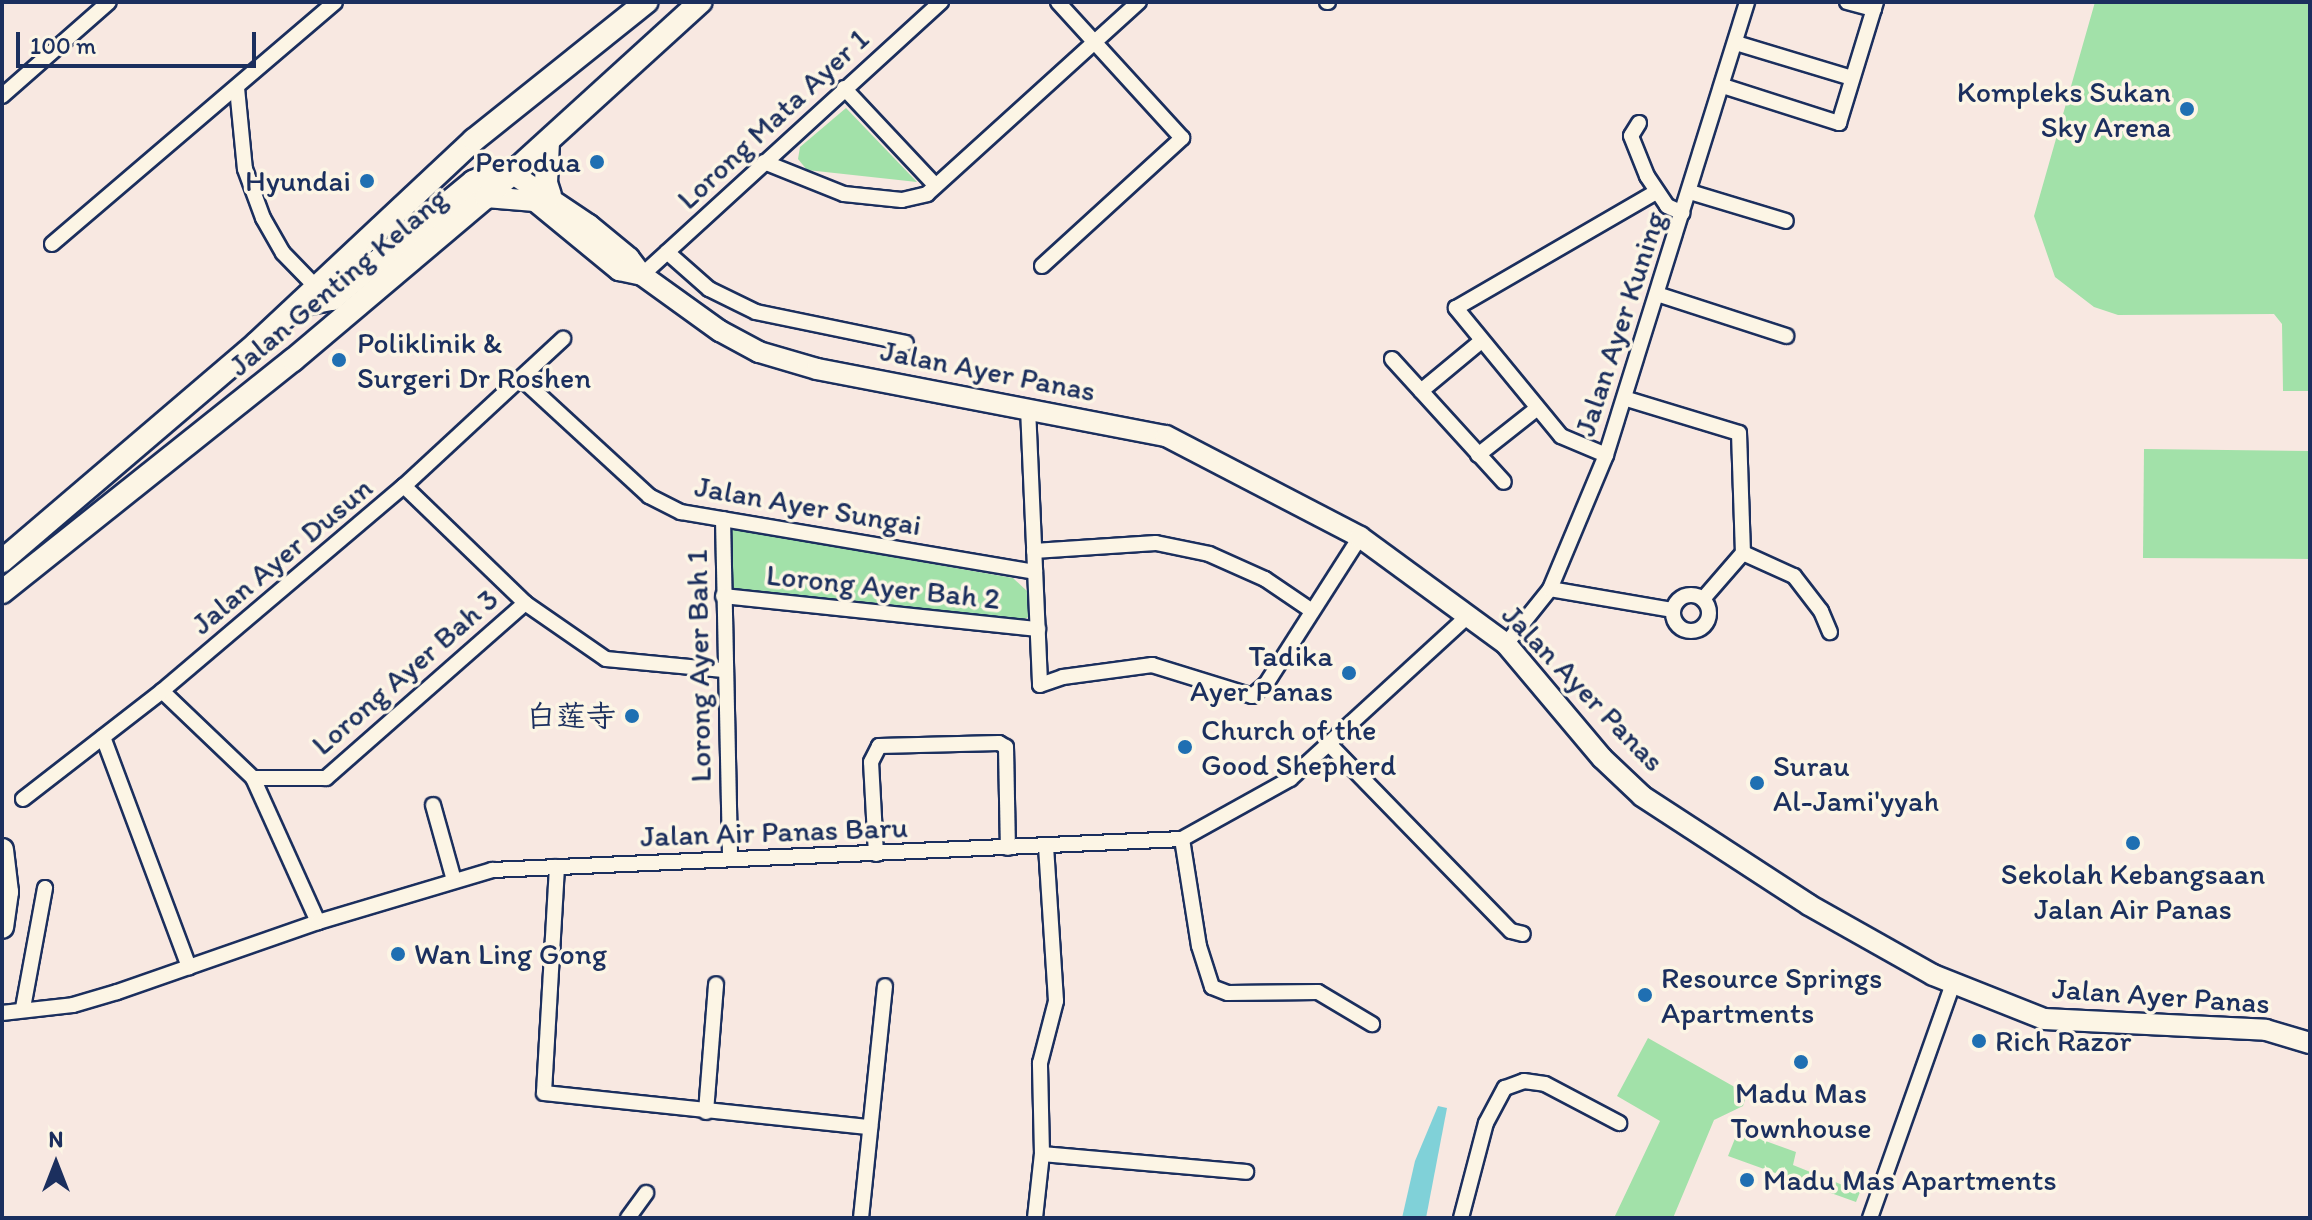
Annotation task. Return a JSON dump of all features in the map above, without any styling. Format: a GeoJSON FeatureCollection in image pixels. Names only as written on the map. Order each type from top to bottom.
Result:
{"type":"FeatureCollection","features":[{"type":"Feature","properties":{"kind":"main road","name":"Jalan Genting Kelang"},"geometry":{"type":"LineString","coordinates":[[2,561],[300,305],[474,140],[646,2]]}},
{"type":"Feature","properties":{"kind":"main road","name":"Jalan Genting Kelang"},"geometry":{"type":"LineString","coordinates":[[2,592],[293,360],[486,197],[700,2]]}},
{"type":"Feature","properties":{"kind":"main road"},"geometry":{"type":"LineString","coordinates":[[548,142],[546,183],[550,195]]}},
{"type":"Feature","properties":{"kind":"main road"},"geometry":{"type":"LineString","coordinates":[[300,305],[332,299],[473,182],[497,172],[513,174]]}},
{"type":"Feature","properties":{"kind":"main road"},"geometry":{"type":"LineString","coordinates":[[2,850],[7,892],[2,927]]}},
{"type":"Feature","properties":{"kind":"street"},"geometry":{"type":"LineString","coordinates":[[2,96],[109,2]]}},
{"type":"Feature","properties":{"kind":"street"},"geometry":{"type":"LineString","coordinates":[[52,244],[335,2]]}},
{"type":"Feature","properties":{"kind":"street","name":"Lorong Mata Ayer 1"},"geometry":{"type":"LineString","coordinates":[[642,275],[941,2]]}},
{"type":"Feature","properties":{"kind":"street"},"geometry":{"type":"LineString","coordinates":[[1042,266],[1182,138],[1058,2]]}},
{"type":"Feature","properties":{"kind":"street"},"geometry":{"type":"LineString","coordinates":[[764,162],[844,194],[902,200],[936,186],[1139,2]]}},
{"type":"Feature","properties":{"kind":"street","name":"Jalan Ayer Kuning"},"geometry":{"type":"LineString","coordinates":[[1506,644],[1550,589],[1606,455],[1627,399],[1747,2]]}},
{"type":"Feature","properties":{"kind":"street"},"geometry":{"type":"LineString","coordinates":[[1723,86],[1839,123],[1875,6],[1847,2]]}},
{"type":"Feature","properties":{"kind":"street"},"geometry":{"type":"LineString","coordinates":[[1736,43],[1852,78]]}},
{"type":"Feature","properties":{"kind":"street"},"geometry":{"type":"LineString","coordinates":[[237,88],[245,169],[263,218],[283,253],[317,288]]}},
{"type":"Feature","properties":{"kind":"street"},"geometry":{"type":"LineString","coordinates":[[844,88],[936,186]]}},
{"type":"Feature","properties":{"kind":"street"},"geometry":{"type":"LineString","coordinates":[[1639,123],[1631,136],[1634,147],[1656,192],[1667,206],[1683,213]]}},
{"type":"Feature","properties":{"kind":"street","name":"Jalan Ayer Panas"},"geometry":{"type":"LineString","coordinates":[[513,174],[550,195],[629,258],[642,275],[720,331],[759,352],[817,369],[1028,408],[1185,443],[1360,537],[1506,644],[1602,758],[1642,796],[1883,949],[1953,983],[2044,1019],[2251,1028],[2310,1043]]}},
{"type":"Feature","properties":{"kind":"street"},"geometry":{"type":"LineString","coordinates":[[1606,455],[1561,436],[1535,410],[1456,314],[1461,303],[1656,192]]}},
{"type":"Feature","properties":{"kind":"street"},"geometry":{"type":"LineString","coordinates":[[1690,192],[1786,221]]}},
{"type":"Feature","properties":{"kind":"street","name":"Jalan Ayer Panas"},"geometry":{"type":"LineString","coordinates":[[486,197],[535,201],[619,270],[642,275]]}},
{"type":"Feature","properties":{"kind":"street"},"geometry":{"type":"LineString","coordinates":[[667,252],[709,289],[756,312],[906,343]]}},
{"type":"Feature","properties":{"kind":"street"},"geometry":{"type":"LineString","coordinates":[[1657,294],[1786,336]]}},
{"type":"Feature","properties":{"kind":"street","name":"Jalan Ayer Dusun"},"geometry":{"type":"LineString","coordinates":[[23,799],[162,691],[404,486],[523,380],[563,339]]}},
{"type":"Feature","properties":{"kind":"street"},"geometry":{"type":"LineString","coordinates":[[1421,391],[1480,342]]}},
{"type":"Feature","properties":{"kind":"street"},"geometry":{"type":"LineString","coordinates":[[1392,359],[1504,482]]}},
{"type":"Feature","properties":{"kind":"street","name":"Jalan Ayer Sungai"},"geometry":{"type":"LineString","coordinates":[[523,380],[649,496],[681,512],[1035,572]]}},
{"type":"Feature","properties":{"kind":"street"},"geometry":{"type":"LineString","coordinates":[[1627,399],[1739,433],[1743,553],[1703,599]]}},
{"type":"Feature","properties":{"kind":"street"},"geometry":{"type":"LineString","coordinates":[[1028,408],[1040,685],[1063,677],[1152,665],[1252,696],[1266,684],[1360,537]]}},
{"type":"Feature","properties":{"kind":"street"},"geometry":{"type":"LineString","coordinates":[[1478,455],[1535,410]]}},
{"type":"Feature","properties":{"kind":"street"},"geometry":{"type":"LineString","coordinates":[[404,486],[525,603],[606,659],[723,670]]}},
{"type":"Feature","properties":{"kind":"street","name":"Lorong Ayer Bah 1"},"geometry":{"type":"LineString","coordinates":[[723,519],[723,670],[730,859]]}},
{"type":"Feature","properties":{"kind":"street"},"geometry":{"type":"LineString","coordinates":[[1034,551],[1156,543],[1209,554],[1265,579],[1312,611]]}},
{"type":"Feature","properties":{"kind":"street"},"geometry":{"type":"LineString","coordinates":[[1743,553],[1794,576],[1821,611],[1830,632]]}},
{"type":"Feature","properties":{"kind":"street"},"geometry":{"type":"LineString","coordinates":[[1550,589],[1673,610]]}},
{"type":"Feature","properties":{"kind":"street","name":"Lorong Ayer Bah 2"},"geometry":{"type":"LineString","coordinates":[[723,596],[1038,629]]}},
{"type":"Feature","properties":{"kind":"street"},"geometry":{"type":"LineString","coordinates":[[1673,610],[1682,597],[1703,599]]}},
{"type":"Feature","properties":{"kind":"street"},"geometry":{"type":"LineString","coordinates":[[1673,610],[1680,627],[1697,630],[1709,616],[1703,599]]}},
{"type":"Feature","properties":{"kind":"street","name":"Lorong Ayer Bah 3"},"geometry":{"type":"LineString","coordinates":[[253,778],[326,778],[525,603]]}},
{"type":"Feature","properties":{"kind":"street","name":"Jalan Air Panas Baru"},"geometry":{"type":"LineString","coordinates":[[2,1013],[23,1008],[73,1005],[318,922],[492,870],[1182,839],[1261,799],[1329,744],[1469,615]]}},
{"type":"Feature","properties":{"kind":"street"},"geometry":{"type":"LineString","coordinates":[[162,691],[253,778],[318,922]]}},
{"type":"Feature","properties":{"kind":"street"},"geometry":{"type":"LineString","coordinates":[[103,737],[189,967]]}},
{"type":"Feature","properties":{"kind":"street"},"geometry":{"type":"LineString","coordinates":[[876,854],[871,762],[879,746],[999,743],[1006,747],[1008,848]]}},
{"type":"Feature","properties":{"kind":"street"},"geometry":{"type":"LineString","coordinates":[[1329,744],[1511,931],[1523,934]]}},
{"type":"Feature","properties":{"kind":"street"},"geometry":{"type":"LineString","coordinates":[[433,805],[454,880]]}},
{"type":"Feature","properties":{"kind":"street"},"geometry":{"type":"LineString","coordinates":[[1182,839],[1199,946],[1212,987],[1228,993],[1318,992],[1372,1024]]}},
{"type":"Feature","properties":{"kind":"street"},"geometry":{"type":"LineString","coordinates":[[1035,1218],[1042,1154],[1040,1063],[1056,1001],[1046,847]]}},
{"type":"Feature","properties":{"kind":"street"},"geometry":{"type":"LineString","coordinates":[[557,867],[544,1093],[870,1127]]}},
{"type":"Feature","properties":{"kind":"street"},"geometry":{"type":"LineString","coordinates":[[23,1008],[45,888]]}},
{"type":"Feature","properties":{"kind":"street"},"geometry":{"type":"LineString","coordinates":[[1870,1218],[1953,983]]}},
{"type":"Feature","properties":{"kind":"street"},"geometry":{"type":"LineString","coordinates":[[706,1112],[716,984]]}},
{"type":"Feature","properties":{"kind":"street"},"geometry":{"type":"LineString","coordinates":[[861,1218],[885,986]]}},
{"type":"Feature","properties":{"kind":"street"},"geometry":{"type":"LineString","coordinates":[[1461,1218],[1486,1123],[1505,1088],[1524,1081],[1545,1084],[1619,1123]]}},
{"type":"Feature","properties":{"kind":"street"},"geometry":{"type":"LineString","coordinates":[[1042,1154],[1246,1172]]}},
{"type":"Feature","properties":{"kind":"street"},"geometry":{"type":"LineString","coordinates":[[628,1218],[646,1193]]}},
{"type":"Feature","properties":{"kind":"green space","name":"Kompleks Sukan Sky Arena"},"geometry":{"type":"Polygon","coordinates":[[[2095,2],[2310,2],[2310,391],[2283,391],[2282,324],[2274,314],[2118,315],[2094,307],[2055,277],[2034,216],[2095,2]]]}},
{"type":"Feature","properties":{"kind":"green space"},"geometry":{"type":"Polygon","coordinates":[[[846,108],[917,182],[807,170],[798,159],[800,147],[846,108]]]}},
{"type":"Feature","properties":{"kind":"green space"},"geometry":{"type":"Polygon","coordinates":[[[2144,449],[2310,451],[2310,559],[2143,558],[2144,449]]]}},
{"type":"Feature","properties":{"kind":"green space"},"geometry":{"type":"Polygon","coordinates":[[[732,529],[1013,578],[1027,591],[1030,616],[1023,620],[730,589],[732,529]]]}},
{"type":"Feature","properties":{"kind":"green space"},"geometry":{"type":"Polygon","coordinates":[[[1648,1038],[1747,1094],[1743,1106],[1714,1120],[1673,1218],[1614,1218],[1660,1121],[1617,1096],[1648,1038]]]}},
{"type":"Feature","properties":{"kind":"green space"},"geometry":{"type":"Polygon","coordinates":[[[1738,1131],[1796,1152],[1793,1165],[1860,1192],[1856,1202],[1728,1156],[1738,1131]]]}},
{"type":"Feature","properties":{"kind":"water"},"geometry":{"type":"Polygon","coordinates":[[[1438,1106],[1447,1108],[1426,1218],[1402,1218],[1415,1161],[1438,1106]]]}},
{"type":"Feature","properties":{"kind":"place","name":"Kompleks Sukan Sky Arena"},"geometry":{"type":"Point","coordinates":[2187,109]}},
{"type":"Feature","properties":{"kind":"place","name":"Perodua"},"geometry":{"type":"Point","coordinates":[597,162]}},
{"type":"Feature","properties":{"kind":"place","name":"Hyundai"},"geometry":{"type":"Point","coordinates":[367,181]}},
{"type":"Feature","properties":{"kind":"place","name":"Poliklinik & Surgeri Dr Roshen"},"geometry":{"type":"Point","coordinates":[339,360]}},
{"type":"Feature","properties":{"kind":"place","name":"Tadika Ayer Panas"},"geometry":{"type":"Point","coordinates":[1349,673]}},
{"type":"Feature","properties":{"kind":"place","name":"白莲寺"},"geometry":{"type":"Point","coordinates":[632,716]}},
{"type":"Feature","properties":{"kind":"place","name":"Church of the Good Shepherd"},"geometry":{"type":"Point","coordinates":[1185,747]}},
{"type":"Feature","properties":{"kind":"place","name":"Surau Al-Jami'yyah"},"geometry":{"type":"Point","coordinates":[1757,783]}},
{"type":"Feature","properties":{"kind":"place","name":"Sekolah Kebangsaan Jalan Air Panas"},"geometry":{"type":"Point","coordinates":[2133,843]}},
{"type":"Feature","properties":{"kind":"place","name":"Wan Ling Gong"},"geometry":{"type":"Point","coordinates":[398,954]}},
{"type":"Feature","properties":{"kind":"place","name":"Resource Springs Apartments"},"geometry":{"type":"Point","coordinates":[1645,995]}},
{"type":"Feature","properties":{"kind":"place","name":"Rich Razor"},"geometry":{"type":"Point","coordinates":[1979,1041]}},
{"type":"Feature","properties":{"kind":"place","name":"Madu Mas Townhouse"},"geometry":{"type":"Point","coordinates":[1801,1062]}},
{"type":"Feature","properties":{"kind":"place","name":"Madu Mas Apartments"},"geometry":{"type":"Point","coordinates":[1747,1180]}}]}
